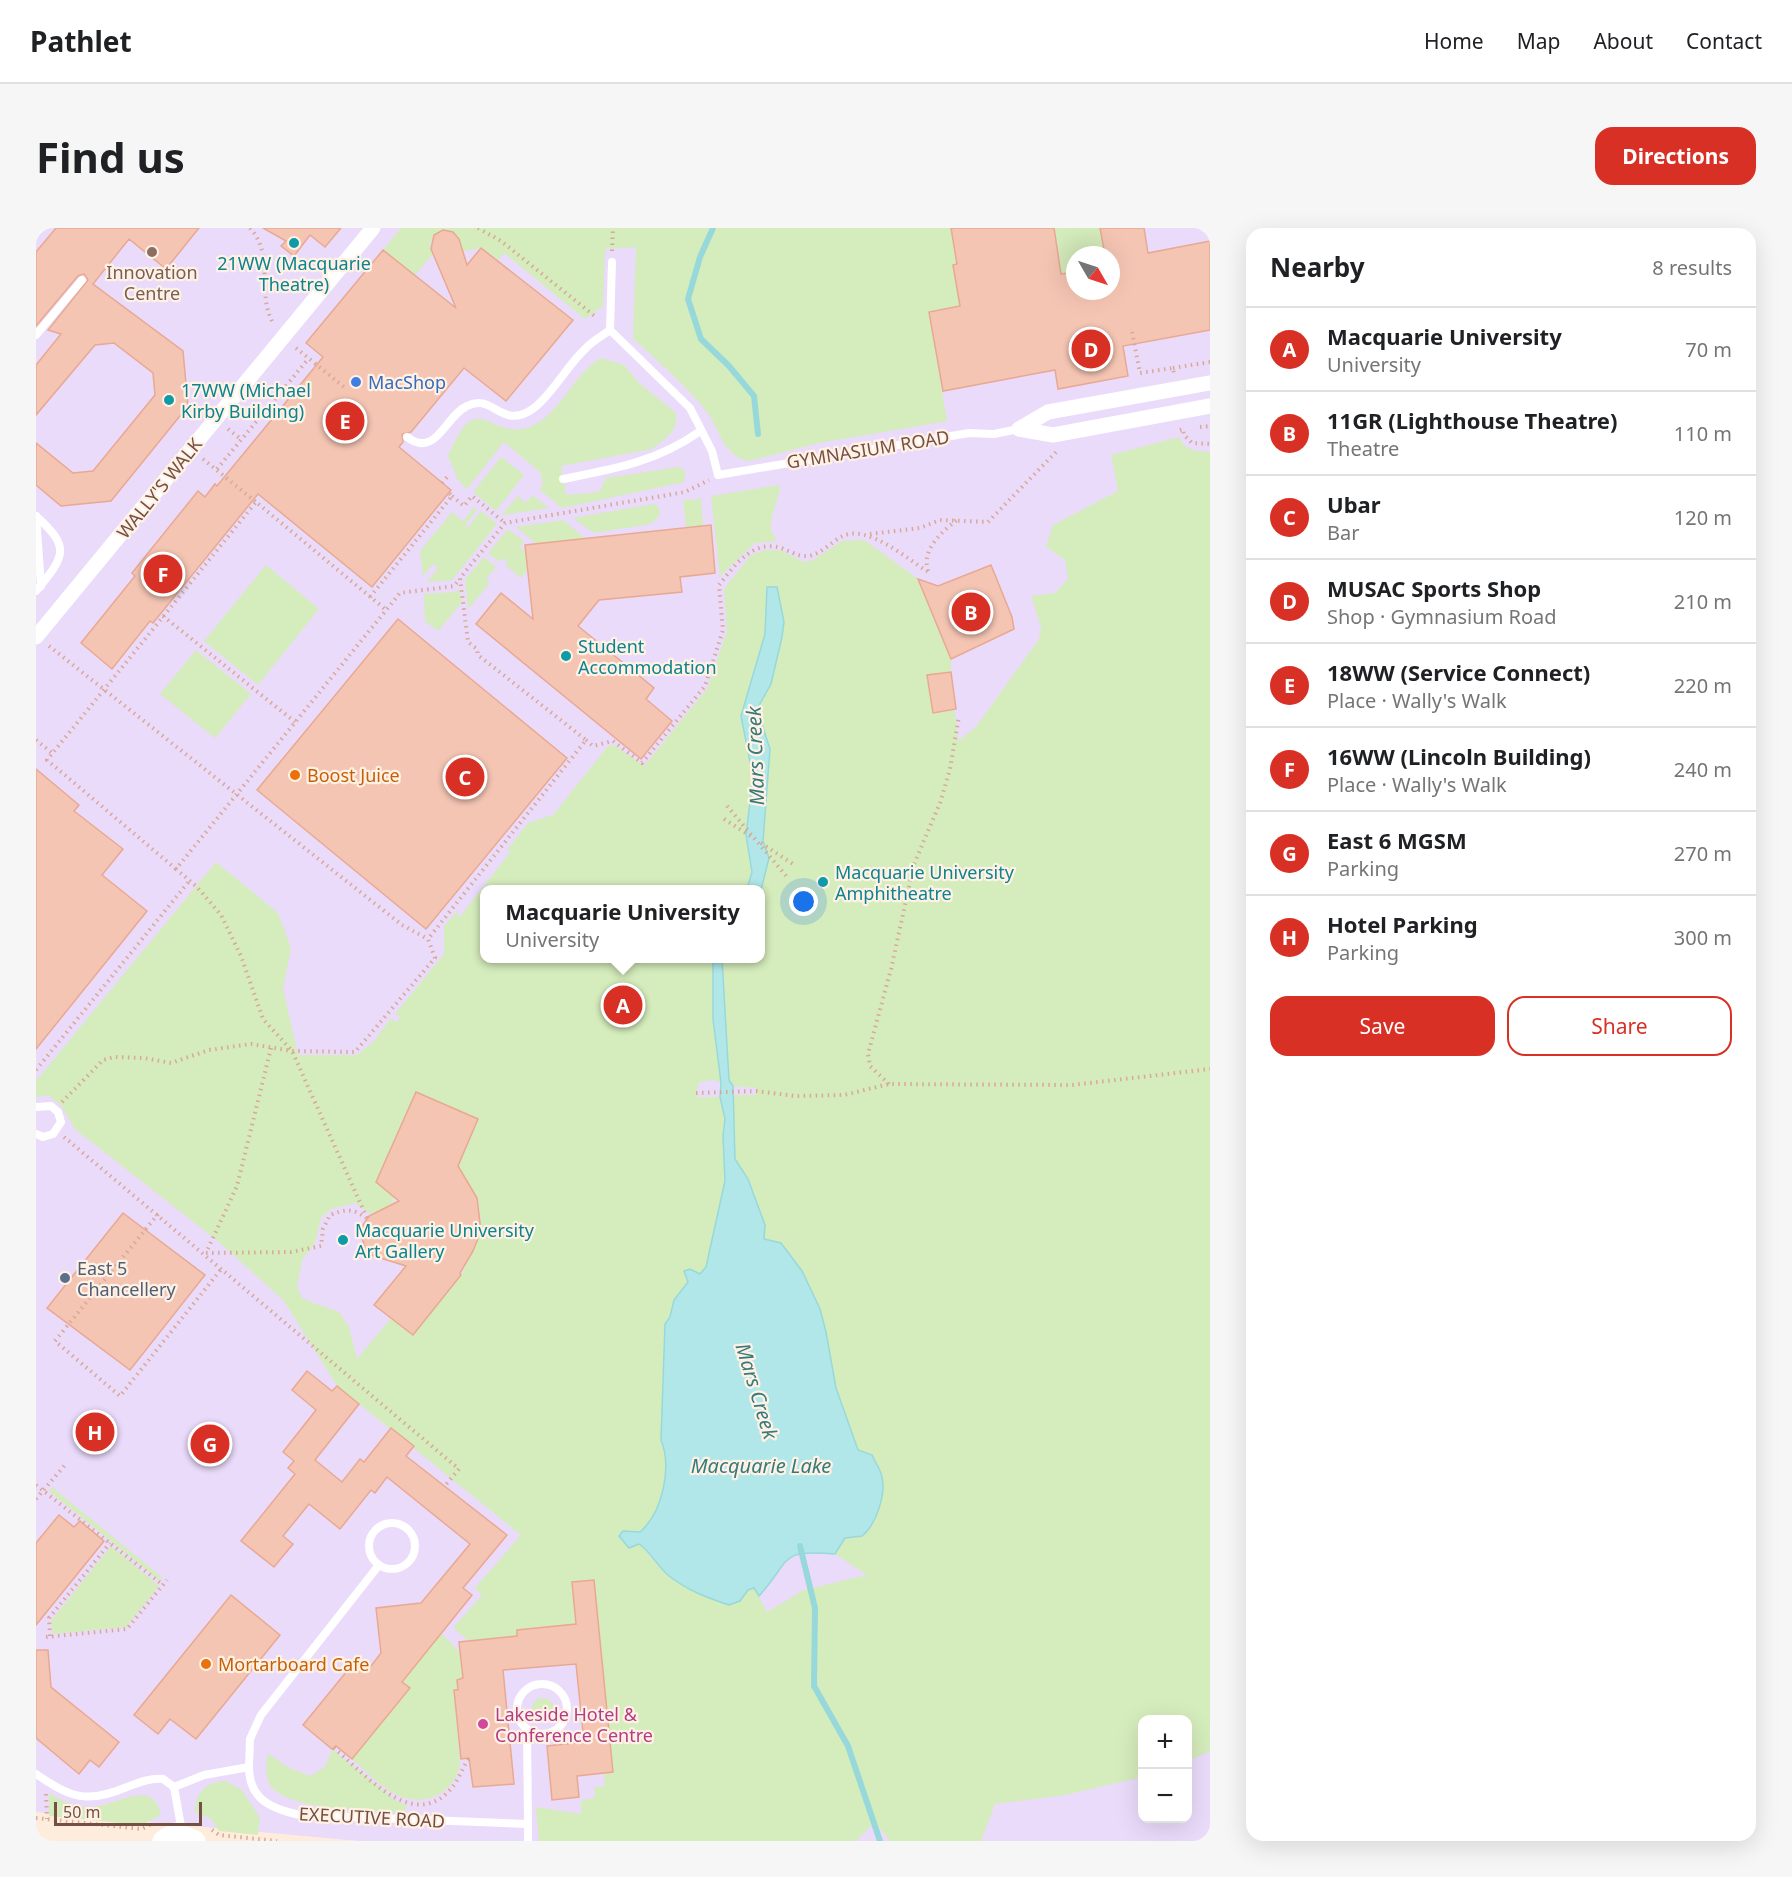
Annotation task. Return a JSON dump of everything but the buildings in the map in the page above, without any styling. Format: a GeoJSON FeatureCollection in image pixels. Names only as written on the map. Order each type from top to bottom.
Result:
{"type":"FeatureCollection","features":[{"type":"Feature","properties":{"kind":"street","name":"WALLY'S WALK"},"geometry":{"type":"LineString","coordinates":[[36,638],[373,228]]}},
{"type":"Feature","properties":{"kind":"street","name":"GYMNASIUM ROAD"},"geometry":{"type":"LineString","coordinates":[[1019,429],[1048,412],[1210,383]]}},
{"type":"Feature","properties":{"kind":"street","name":"GYMNASIUM ROAD"},"geometry":{"type":"LineString","coordinates":[[1019,429],[1053,435],[1210,406]]}},
{"type":"Feature","properties":{"kind":"street"},"geometry":{"type":"LineString","coordinates":[[163,1841],[175,1833],[195,1833]]}},
{"type":"Feature","properties":{"kind":"lane"},"geometry":{"type":"LineString","coordinates":[[612,262],[610,330],[690,408],[699,432],[712,451],[718,475]]}},
{"type":"Feature","properties":{"kind":"lane"},"geometry":{"type":"LineString","coordinates":[[36,335],[82,280]]}},
{"type":"Feature","properties":{"kind":"lane"},"geometry":{"type":"LineString","coordinates":[[407,437],[425,443],[437,439],[451,417],[470,404],[481,402],[503,415],[513,416],[534,408],[585,348],[610,330]]}},
{"type":"Feature","properties":{"kind":"lane","name":"GYMNASIUM ROAD"},"geometry":{"type":"LineString","coordinates":[[718,475],[940,437],[969,433],[994,434],[1019,429]]}},
{"type":"Feature","properties":{"kind":"lane"},"geometry":{"type":"LineString","coordinates":[[563,479],[654,458],[677,447],[699,432]]}},
{"type":"Feature","properties":{"kind":"lane"},"geometry":{"type":"LineString","coordinates":[[36,516],[54,532],[61,547],[57,566],[38,589],[41,569],[36,516]]}},
{"type":"Feature","properties":{"kind":"lane"},"geometry":{"type":"LineString","coordinates":[[36,1107],[46,1104],[55,1108],[60,1117],[57,1131],[48,1136],[36,1134]]}},
{"type":"Feature","properties":{"kind":"lane"},"geometry":{"type":"LineString","coordinates":[[388,1523],[404,1525],[414,1537],[416,1545],[410,1561],[396,1569],[380,1565],[370,1553],[371,1536],[381,1525],[388,1523]]}},
{"type":"Feature","properties":{"kind":"lane","name":"EXECUTIVE ROAD"},"geometry":{"type":"LineString","coordinates":[[380,1565],[261,1714],[250,1739],[249,1767],[253,1791],[269,1806],[300,1815],[528,1824]]}},
{"type":"Feature","properties":{"kind":"lane"},"geometry":{"type":"LineString","coordinates":[[526,1729],[542,1734],[557,1729],[563,1723],[567,1716],[566,1700],[557,1687],[540,1683],[532,1685],[519,1697],[517,1715],[526,1729],[528,1841]]}},
{"type":"Feature","properties":{"kind":"lane"},"geometry":{"type":"LineString","coordinates":[[174,1788],[204,1775],[249,1767]]}},
{"type":"Feature","properties":{"kind":"lane"},"geometry":{"type":"LineString","coordinates":[[36,1774],[57,1788],[80,1797],[104,1796],[148,1779],[164,1779],[174,1788],[195,1833]]}},
{"type":"Feature","properties":{"kind":"path"},"geometry":{"type":"LineString","coordinates":[[250,228],[261,240],[266,310],[282,338]]}},
{"type":"Feature","properties":{"kind":"path"},"geometry":{"type":"LineString","coordinates":[[478,228],[501,241],[610,330]]}},
{"type":"Feature","properties":{"kind":"path"},"geometry":{"type":"LineString","coordinates":[[612,262],[613,228]]}},
{"type":"Feature","properties":{"kind":"path"},"geometry":{"type":"LineString","coordinates":[[344,387],[309,358],[217,469],[386,610]]}},
{"type":"Feature","properties":{"kind":"path"},"geometry":{"type":"LineString","coordinates":[[1173,368],[1210,362]]}},
{"type":"Feature","properties":{"kind":"path"},"geometry":{"type":"LineString","coordinates":[[1172,431],[1183,429],[1184,435],[1192,443],[1210,444]]}},
{"type":"Feature","properties":{"kind":"path"},"geometry":{"type":"LineString","coordinates":[[460,578],[468,642],[477,649],[478,655],[593,746],[613,741],[642,763],[705,687],[723,630],[719,585],[749,553],[763,546],[774,547],[796,555],[810,556],[848,534],[920,528],[940,520],[988,522],[1058,450]]}},
{"type":"Feature","properties":{"kind":"path"},"geometry":{"type":"LineString","coordinates":[[176,869],[399,593],[454,586],[505,523],[685,492],[718,475]]}},
{"type":"Feature","properties":{"kind":"path"},"geometry":{"type":"LineString","coordinates":[[442,483],[448,476]]}},
{"type":"Feature","properties":{"kind":"path"},"geometry":{"type":"LineString","coordinates":[[370,597],[450,495],[464,506],[472,496],[505,523]]}},
{"type":"Feature","properties":{"kind":"path"},"geometry":{"type":"LineString","coordinates":[[206,1253],[291,1252],[321,1246],[323,1229],[330,1215],[356,1210],[367,1218],[292,1051],[263,1019],[241,956],[221,915],[190,880],[47,760],[256,502]]}},
{"type":"Feature","properties":{"kind":"path"},"geometry":{"type":"LineString","coordinates":[[869,534],[928,572],[927,556],[934,542],[959,519]]}},
{"type":"Feature","properties":{"kind":"path"},"geometry":{"type":"LineString","coordinates":[[163,616],[296,722]]}},
{"type":"Feature","properties":{"kind":"path"},"geometry":{"type":"LineString","coordinates":[[55,1108],[103,1060],[114,1057],[144,1058],[171,1063],[208,1050],[250,1044],[292,1051],[355,1052],[435,958],[428,939],[402,925],[64,657]]}},
{"type":"Feature","properties":{"kind":"path"},"geometry":{"type":"LineString","coordinates":[[889,1084],[870,1066],[868,1054],[891,969],[914,864],[940,803],[950,769],[959,716]]}},
{"type":"Feature","properties":{"kind":"path"},"geometry":{"type":"LineString","coordinates":[[36,740],[52,753]]}},
{"type":"Feature","properties":{"kind":"path"},"geometry":{"type":"LineString","coordinates":[[428,939],[586,740]]}},
{"type":"Feature","properties":{"kind":"path"},"geometry":{"type":"LineString","coordinates":[[727,806],[788,878]]}},
{"type":"Feature","properties":{"kind":"path"},"geometry":{"type":"LineString","coordinates":[[724,819],[793,864]]}},
{"type":"Feature","properties":{"kind":"path"},"geometry":{"type":"LineString","coordinates":[[36,1070],[190,880]]}},
{"type":"Feature","properties":{"kind":"path"},"geometry":{"type":"LineString","coordinates":[[206,1253],[237,1186],[271,1048]]}},
{"type":"Feature","properties":{"kind":"path"},"geometry":{"type":"LineString","coordinates":[[696,1093],[756,1091],[796,1096],[844,1095],[889,1084],[1071,1085],[1210,1069]]}},
{"type":"Feature","properties":{"kind":"path"},"geometry":{"type":"LineString","coordinates":[[57,1131],[206,1253],[459,1469],[444,1487]]}},
{"type":"Feature","properties":{"kind":"path"},"geometry":{"type":"LineString","coordinates":[[158,1214],[55,1341],[120,1396],[222,1268]]}},
{"type":"Feature","properties":{"kind":"path"},"geometry":{"type":"LineString","coordinates":[[36,1499],[66,1465]]}},
{"type":"Feature","properties":{"kind":"path"},"geometry":{"type":"LineString","coordinates":[[36,1485],[163,1585]]}},
{"type":"Feature","properties":{"kind":"path"},"geometry":{"type":"LineString","coordinates":[[110,1543],[49,1618],[48,1637],[127,1629],[167,1580]]}},
{"type":"Feature","properties":{"kind":"path"},"geometry":{"type":"LineString","coordinates":[[334,1748],[398,1800],[418,1805],[434,1802],[444,1796],[454,1786],[469,1758]]}},
{"type":"Feature","properties":{"kind":"path"},"geometry":{"type":"LineString","coordinates":[[41,1790],[46,1794],[47,1820]]}},
{"type":"Feature","properties":{"kind":"path"},"geometry":{"type":"LineString","coordinates":[[36,1818],[142,1829],[161,1818]]}},
{"type":"Feature","properties":{"kind":"path"},"geometry":{"type":"LineString","coordinates":[[195,1833],[277,1841]]}},
{"type":"Feature","properties":{"kind":"shaded area"},"geometry":{"type":"Polygon","coordinates":[[[36,228],[1210,228],[1210,1841],[359,1841],[36,1812],[36,228]]]}},
{"type":"Feature","properties":{"kind":"green space"},"geometry":{"type":"Polygon","coordinates":[[[401,228],[951,228],[957,264],[953,265],[960,306],[929,312],[947,421],[819,443],[749,461],[741,459],[730,451],[711,418],[696,399],[633,339],[636,247],[605,249],[603,306],[585,319],[504,253],[498,260],[481,248],[459,252],[459,239],[448,230],[434,235],[430,244],[433,254],[415,275],[383,250],[401,228]]]}},
{"type":"Feature","properties":{"kind":"green space"},"geometry":{"type":"Polygon","coordinates":[[[1054,228],[1100,228],[1103,246],[1066,246],[1066,273],[1061,274],[1054,228]]]}},
{"type":"Feature","properties":{"kind":"green space"},"geometry":{"type":"Polygon","coordinates":[[[601,358],[624,365],[639,383],[675,412],[676,423],[670,434],[652,449],[561,466],[566,495],[599,492],[606,478],[679,467],[685,470],[684,482],[562,508],[539,489],[543,485],[540,472],[504,442],[467,489],[458,480],[448,456],[459,434],[468,423],[477,419],[486,420],[505,428],[517,429],[532,426],[552,412],[583,373],[601,358]]]}},
{"type":"Feature","properties":{"kind":"green space"},"geometry":{"type":"Polygon","coordinates":[[[1179,437],[1188,448],[1210,452],[1210,1751],[1192,1759],[1192,1715],[1138,1715],[1138,1778],[1065,1795],[995,1804],[981,1841],[890,1841],[875,1822],[856,1841],[539,1841],[536,1807],[581,1814],[581,1801],[595,1797],[594,1788],[605,1785],[604,1773],[613,1771],[594,1580],[572,1583],[579,1646],[551,1626],[517,1630],[517,1636],[469,1641],[453,1628],[482,1595],[475,1588],[521,1535],[337,1386],[284,1301],[219,1242],[75,1129],[60,1104],[47,1095],[36,1097],[36,1081],[216,862],[278,913],[291,948],[283,988],[298,1055],[357,1055],[374,1041],[391,1018],[396,1022],[401,1017],[395,1014],[444,954],[444,926],[457,911],[459,918],[480,891],[480,963],[713,963],[713,1019],[721,1083],[714,1080],[699,1082],[696,1097],[720,1097],[725,1119],[723,1136],[725,1181],[706,1267],[700,1275],[684,1275],[688,1282],[674,1300],[670,1317],[665,1324],[661,1440],[666,1463],[665,1476],[655,1513],[640,1532],[634,1530],[641,1545],[652,1559],[679,1581],[748,1590],[754,1588],[767,1612],[804,1590],[867,1575],[835,1554],[845,1538],[862,1536],[872,1526],[858,1450],[836,1388],[820,1309],[793,1257],[781,1243],[764,1239],[760,1208],[736,1161],[732,1139],[734,1095],[756,1095],[756,1088],[733,1086],[729,1080],[721,968],[722,963],[765,963],[765,885],[762,885],[769,858],[763,841],[769,771],[757,709],[771,684],[782,637],[784,622],[777,587],[767,588],[765,634],[741,716],[753,777],[749,811],[752,872],[748,885],[485,885],[512,850],[506,851],[528,823],[553,815],[608,746],[614,745],[644,766],[707,689],[727,631],[724,589],[751,555],[765,550],[780,550],[804,562],[813,560],[842,541],[864,540],[918,579],[951,659],[951,672],[927,676],[933,713],[955,710],[958,741],[976,727],[1039,639],[1041,627],[1031,596],[1055,593],[1068,579],[1065,560],[1046,547],[1053,525],[1118,491],[1111,455],[1179,437]],[[416,1092],[376,1182],[394,1197],[391,1209],[380,1210],[372,1215],[355,1203],[331,1209],[321,1218],[315,1243],[302,1260],[297,1288],[303,1299],[339,1312],[349,1327],[357,1359],[391,1318],[413,1335],[461,1275],[478,1240],[481,1220],[477,1198],[438,1211],[478,1119],[416,1092]]]}},
{"type":"Feature","properties":{"kind":"green space"},"geometry":{"type":"Polygon","coordinates":[[[501,457],[524,475],[496,511],[473,492],[501,457]]]}},
{"type":"Feature","properties":{"kind":"green space"},"geometry":{"type":"Polygon","coordinates":[[[780,485],[771,521],[773,535],[778,541],[755,543],[720,576],[711,496],[780,485]]]}},
{"type":"Feature","properties":{"kind":"green space"},"geometry":{"type":"Polygon","coordinates":[[[532,495],[549,508],[501,515],[518,496],[526,503],[532,495]]]}},
{"type":"Feature","properties":{"kind":"green space"},"geometry":{"type":"Polygon","coordinates":[[[701,499],[703,526],[686,528],[683,500],[701,499]]]}},
{"type":"Feature","properties":{"kind":"green space"},"geometry":{"type":"Polygon","coordinates":[[[654,504],[659,507],[660,515],[651,524],[594,533],[573,518],[654,504]]]}},
{"type":"Feature","properties":{"kind":"green space"},"geometry":{"type":"Polygon","coordinates":[[[474,507],[477,510],[465,525],[467,528],[481,511],[497,524],[452,580],[427,582],[438,568],[433,564],[423,576],[420,551],[452,512],[463,521],[474,507]]]}},
{"type":"Feature","properties":{"kind":"green space"},"geometry":{"type":"Polygon","coordinates":[[[563,520],[586,539],[537,544],[516,527],[563,520]]]}},
{"type":"Feature","properties":{"kind":"green space"},"geometry":{"type":"Polygon","coordinates":[[[508,529],[524,541],[520,547],[526,552],[528,569],[521,578],[506,566],[508,563],[502,558],[499,562],[488,553],[508,529]]]}},
{"type":"Feature","properties":{"kind":"green space"},"geometry":{"type":"Polygon","coordinates":[[[484,557],[496,567],[486,579],[490,583],[468,609],[465,580],[484,557]]]}},
{"type":"Feature","properties":{"kind":"green space"},"geometry":{"type":"Polygon","coordinates":[[[266,565],[319,609],[258,685],[204,641],[266,565]]]}},
{"type":"Feature","properties":{"kind":"green space"},"geometry":{"type":"Polygon","coordinates":[[[459,588],[462,602],[438,631],[425,621],[424,594],[456,592],[459,588]]]}},
{"type":"Feature","properties":{"kind":"green space"},"geometry":{"type":"Polygon","coordinates":[[[196,650],[251,694],[215,738],[160,694],[196,650]]]}},
{"type":"Feature","properties":{"kind":"green space"},"geometry":{"type":"Polygon","coordinates":[[[52,1487],[163,1578],[160,1581],[49,1491],[52,1487]]]}},
{"type":"Feature","properties":{"kind":"green space"},"geometry":{"type":"Polygon","coordinates":[[[111,1546],[159,1586],[126,1627],[53,1634],[51,1621],[111,1546]]]}},
{"type":"Feature","properties":{"kind":"green space"},"geometry":{"type":"Polygon","coordinates":[[[441,1633],[460,1652],[463,1678],[457,1680],[458,1690],[454,1690],[460,1765],[457,1775],[445,1790],[429,1798],[409,1799],[386,1789],[352,1759],[409,1687],[394,1675],[441,1633]]]}},
{"type":"Feature","properties":{"kind":"green space"},"geometry":{"type":"Polygon","coordinates":[[[543,1698],[551,1701],[554,1709],[551,1717],[543,1720],[535,1717],[532,1709],[535,1701],[543,1698]]]}},
{"type":"Feature","properties":{"kind":"green space"},"geometry":{"type":"Polygon","coordinates":[[[332,1749],[396,1801],[407,1805],[404,1813],[329,1808],[308,1804],[290,1799],[276,1791],[268,1781],[266,1771],[268,1753],[287,1767],[310,1776],[325,1767],[332,1749]]]}},
{"type":"Feature","properties":{"kind":"green space"},"geometry":{"type":"Polygon","coordinates":[[[226,1781],[242,1790],[260,1818],[258,1835],[219,1831],[211,1819],[195,1812],[197,1799],[203,1789],[213,1783],[226,1781]]]}},
{"type":"Feature","properties":{"kind":"green space"},"geometry":{"type":"Polygon","coordinates":[[[49,1793],[59,1799],[87,1807],[142,1795],[151,1797],[157,1804],[161,1815],[142,1825],[49,1816],[49,1793]]]}},
{"type":"Feature","properties":{"kind":"water"},"geometry":{"type":"Polygon","coordinates":[[[767,587],[777,587],[784,622],[782,637],[771,684],[757,709],[770,749],[763,841],[769,858],[762,885],[748,885],[752,872],[746,835],[753,777],[741,716],[765,634],[767,587]]]}},
{"type":"Feature","properties":{"kind":"water","name":"Macquarie Lake"},"geometry":{"type":"Polygon","coordinates":[[[713,963],[722,963],[729,1080],[733,1086],[735,1159],[748,1179],[765,1225],[764,1239],[781,1243],[802,1271],[820,1309],[836,1388],[858,1450],[872,1455],[883,1484],[876,1517],[862,1536],[845,1538],[835,1554],[803,1553],[794,1556],[782,1566],[759,1596],[754,1588],[748,1590],[740,1601],[729,1605],[682,1585],[664,1571],[643,1547],[639,1544],[629,1548],[619,1536],[623,1531],[640,1532],[655,1513],[660,1501],[666,1463],[661,1440],[665,1324],[670,1317],[674,1300],[688,1282],[684,1271],[690,1269],[700,1274],[706,1267],[725,1181],[723,1136],[725,1119],[720,1097],[721,1083],[713,1019],[713,963]]]}},
{"type":"Feature","properties":{"kind":"waterway","name":"Mars Creek"},"geometry":{"type":"LineString","coordinates":[[713,228],[700,257],[688,299],[701,339],[729,366],[754,396],[758,434]]}},
{"type":"Feature","properties":{"kind":"waterway","name":"Mars Creek"},"geometry":{"type":"LineString","coordinates":[[800,1546],[815,1608],[814,1686],[848,1746],[880,1841]]}},
{"type":"Feature","properties":{"kind":"place","name":"21WW (Macquarie Theatre)"},"geometry":{"type":"Point","coordinates":[294,243]}},
{"type":"Feature","properties":{"kind":"place","name":"Innovation Centre"},"geometry":{"type":"Point","coordinates":[152,252]}},
{"type":"Feature","properties":{"kind":"place","name":"MUSAC Sports Shop"},"geometry":{"type":"Point","coordinates":[1091,349]}},
{"type":"Feature","properties":{"kind":"place","name":"MacShop"},"geometry":{"type":"Point","coordinates":[356,382]}},
{"type":"Feature","properties":{"kind":"place","name":"17WW (Michael Kirby Building)"},"geometry":{"type":"Point","coordinates":[169,400]}},
{"type":"Feature","properties":{"kind":"place","name":"18WW (Service Connect)"},"geometry":{"type":"Point","coordinates":[345,421]}},
{"type":"Feature","properties":{"kind":"place","name":"16WW (Lincoln Building)"},"geometry":{"type":"Point","coordinates":[163,574]}},
{"type":"Feature","properties":{"kind":"place","name":"11GR (Lighthouse Theatre)"},"geometry":{"type":"Point","coordinates":[971,612]}},
{"type":"Feature","properties":{"kind":"place","name":"Student Accommodation"},"geometry":{"type":"Point","coordinates":[566,656]}},
{"type":"Feature","properties":{"kind":"place","name":"Boost Juice"},"geometry":{"type":"Point","coordinates":[295,775]}},
{"type":"Feature","properties":{"kind":"place","name":"Ubar"},"geometry":{"type":"Point","coordinates":[465,777]}},
{"type":"Feature","properties":{"kind":"place","name":"Macquarie University Amphitheatre"},"geometry":{"type":"Point","coordinates":[823,882]}},
{"type":"Feature","properties":{"kind":"place","name":"Macquarie University"},"geometry":{"type":"Point","coordinates":[623,1005]}},
{"type":"Feature","properties":{"kind":"place","name":"Macquarie University Art Gallery"},"geometry":{"type":"Point","coordinates":[343,1240]}},
{"type":"Feature","properties":{"kind":"place","name":"East 5 Chancellery"},"geometry":{"type":"Point","coordinates":[65,1278]}},
{"type":"Feature","properties":{"kind":"place","name":"Hotel Parking"},"geometry":{"type":"Point","coordinates":[95,1432]}},
{"type":"Feature","properties":{"kind":"place","name":"East 6 MGSM"},"geometry":{"type":"Point","coordinates":[210,1444]}},
{"type":"Feature","properties":{"kind":"place","name":"Mortarboard Cafe"},"geometry":{"type":"Point","coordinates":[206,1664]}},
{"type":"Feature","properties":{"kind":"place","name":"Lakeside Hotel & Conference Centre"},"geometry":{"type":"Point","coordinates":[483,1724]}}]}
